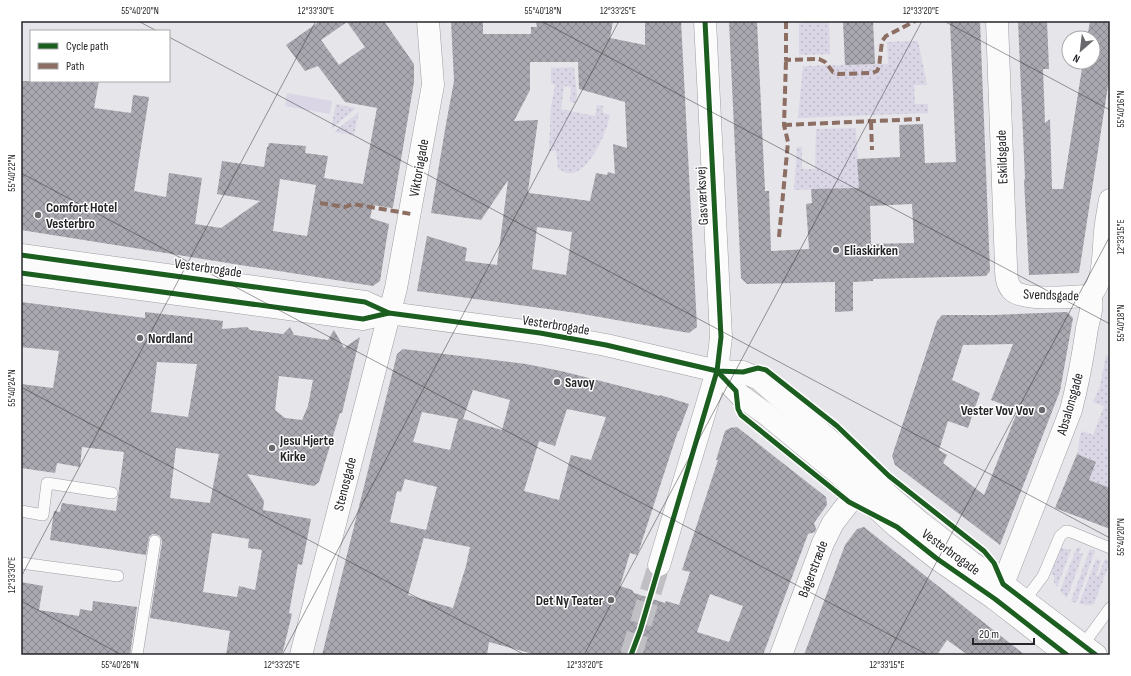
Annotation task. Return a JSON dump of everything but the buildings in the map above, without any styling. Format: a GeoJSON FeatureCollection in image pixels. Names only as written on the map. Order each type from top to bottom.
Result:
{"type":"FeatureCollection","features":[{"type":"Feature","properties":{"kind":"street","name":"Gasværksvej"},"geometry":{"type":"LineString","coordinates":[[705,21],[721,336],[717,370]]}},
{"type":"Feature","properties":{"kind":"street","name":"Eskildsgade"},"geometry":{"type":"LineString","coordinates":[[997,21],[1006,266],[1008,284],[1012,291]]}},
{"type":"Feature","properties":{"kind":"street","name":"Viktoriagade"},"geometry":{"type":"LineString","coordinates":[[389,313],[396,288],[411,214],[433,85],[432,65],[426,22]]}},
{"type":"Feature","properties":{"kind":"street","name":"Absalonsgade"},"geometry":{"type":"LineString","coordinates":[[999,591],[1070,410],[1080,371],[1091,305],[1090,295],[1097,287],[1101,274],[1110,200]]}},
{"type":"Feature","properties":{"kind":"street","name":"Vesterbrogade"},"geometry":{"type":"LineString","coordinates":[[21,255],[365,302],[389,313],[540,334],[606,345],[717,370],[743,372],[758,379],[858,466],[887,494],[971,562],[999,591],[1082,652]]}},
{"type":"Feature","properties":{"kind":"street","name":"Vesterbrogade"},"geometry":{"type":"LineString","coordinates":[[21,273],[363,319],[389,313]]}},
{"type":"Feature","properties":{"kind":"street","name":"Svendsgade"},"geometry":{"type":"LineString","coordinates":[[1012,291],[1022,295],[1038,297],[1090,295]]}},
{"type":"Feature","properties":{"kind":"street","name":"Stenosgade"},"geometry":{"type":"LineString","coordinates":[[301,655],[389,313]]}},
{"type":"Feature","properties":{"kind":"street","name":"Vesterbrogade"},"geometry":{"type":"LineString","coordinates":[[717,370],[741,396],[766,414],[858,491],[886,518],[936,558],[957,574],[1025,600],[1082,652]]}},
{"type":"Feature","properties":{"kind":"street"},"geometry":{"type":"LineString","coordinates":[[659,565],[717,370]]}},
{"type":"Feature","properties":{"kind":"street"},"geometry":{"type":"LineString","coordinates":[[858,466],[861,481],[858,491]]}},
{"type":"Feature","properties":{"kind":"street","name":"Bagerstræde"},"geometry":{"type":"LineString","coordinates":[[781,655],[822,543],[833,523],[858,491]]}},
{"type":"Feature","properties":{"kind":"lane"},"geometry":{"type":"LineString","coordinates":[[21,511],[43,515],[48,484],[112,494]]}},
{"type":"Feature","properties":{"kind":"lane"},"geometry":{"type":"LineString","coordinates":[[1025,600],[1043,576],[1060,536],[1064,532],[1071,532],[1110,548]]}},
{"type":"Feature","properties":{"kind":"lane"},"geometry":{"type":"LineString","coordinates":[[136,655],[155,541]]}},
{"type":"Feature","properties":{"kind":"lane"},"geometry":{"type":"LineString","coordinates":[[21,563],[118,576]]}},
{"type":"Feature","properties":{"kind":"lane"},"geometry":{"type":"LineString","coordinates":[[1082,652],[1110,608]]}},
{"type":"Feature","properties":{"kind":"shaded area"},"geometry":{"type":"Polygon","coordinates":[[[802,21],[829,21],[830,54],[799,55],[799,23],[802,23],[802,21]]]}},
{"type":"Feature","properties":{"kind":"shaded area"},"geometry":{"type":"Polygon","coordinates":[[[918,41],[927,85],[914,85],[915,104],[928,104],[928,113],[798,118],[803,66],[888,64],[887,42],[918,41]]]}},
{"type":"Feature","properties":{"kind":"shaded area"},"geometry":{"type":"Polygon","coordinates":[[[574,67],[577,96],[576,103],[570,102],[571,87],[564,86],[561,109],[595,116],[597,105],[603,106],[603,113],[610,115],[599,145],[585,166],[576,172],[567,173],[558,168],[556,151],[549,151],[551,107],[555,85],[551,83],[551,68],[574,67]]]}},
{"type":"Feature","properties":{"kind":"shaded area"},"geometry":{"type":"Polygon","coordinates":[[[287,93],[332,101],[330,114],[285,106],[287,93]]]}},
{"type":"Feature","properties":{"kind":"shaded area"},"geometry":{"type":"Polygon","coordinates":[[[336,104],[356,108],[331,129],[336,104]]]}},
{"type":"Feature","properties":{"kind":"shaded area"},"geometry":{"type":"Polygon","coordinates":[[[359,112],[354,135],[334,132],[359,112]]]}},
{"type":"Feature","properties":{"kind":"shaded area"},"geometry":{"type":"Polygon","coordinates":[[[856,128],[859,188],[794,190],[797,147],[802,147],[802,169],[815,169],[816,129],[856,128]]]}},
{"type":"Feature","properties":{"kind":"shaded area"},"geometry":{"type":"Polygon","coordinates":[[[1106,355],[1110,358],[1110,488],[1089,480],[1093,469],[1092,463],[1087,458],[1077,454],[1082,431],[1093,435],[1104,406],[1093,402],[1100,386],[1106,355]]]}},
{"type":"Feature","properties":{"kind":"shaded area"},"geometry":{"type":"Polygon","coordinates":[[[1110,422],[1110,451],[1103,448],[1101,443],[1110,422]]]}},
{"type":"Feature","properties":{"kind":"shaded area"},"geometry":{"type":"Polygon","coordinates":[[[1077,547],[1081,548],[1079,553],[1083,554],[1067,598],[1060,591],[1077,547]]]}},
{"type":"Feature","properties":{"kind":"shaded area"},"geometry":{"type":"Polygon","coordinates":[[[1061,548],[1071,550],[1057,587],[1054,583],[1054,575],[1051,574],[1061,548]]]}},
{"type":"Feature","properties":{"kind":"shaded area"},"geometry":{"type":"Polygon","coordinates":[[[1090,549],[1095,551],[1076,603],[1071,601],[1090,549]]]}},
{"type":"Feature","properties":{"kind":"shaded area"},"geometry":{"type":"Polygon","coordinates":[[[1096,559],[1101,561],[1096,575],[1098,576],[1105,559],[1110,562],[1094,604],[1079,604],[1096,559]]]}},
{"type":"Feature","properties":{"kind":"tunnel"},"geometry":{"type":"LineString","coordinates":[[631,655],[659,565]]}},
{"type":"Feature","properties":{"kind":"marked path"},"geometry":{"type":"LineString","coordinates":[[786,21],[786,60],[819,59],[825,62],[833,72],[839,74],[872,73],[877,71],[879,67],[882,41],[886,36],[915,21]]}},
{"type":"Feature","properties":{"kind":"marked path"},"geometry":{"type":"LineString","coordinates":[[779,237],[788,142],[784,125],[786,60]]}},
{"type":"Feature","properties":{"kind":"marked path"},"geometry":{"type":"LineString","coordinates":[[784,125],[920,119]]}},
{"type":"Feature","properties":{"kind":"marked path"},"geometry":{"type":"LineString","coordinates":[[871,122],[872,150]]}},
{"type":"Feature","properties":{"kind":"marked path"},"geometry":{"type":"LineString","coordinates":[[320,203],[345,207],[353,204],[411,214]]}},
{"type":"Feature","properties":{"kind":"cycle path"},"geometry":{"type":"LineString","coordinates":[[631,655],[640,631],[717,371],[721,337],[705,21]]}},
{"type":"Feature","properties":{"kind":"cycle path"},"geometry":{"type":"LineString","coordinates":[[21,255],[365,302],[389,313],[540,333],[606,345],[717,371],[743,372],[758,368],[766,370],[837,426],[889,476],[984,551],[994,563],[1003,584],[1096,655]]}},
{"type":"Feature","properties":{"kind":"cycle path"},"geometry":{"type":"LineString","coordinates":[[21,273],[363,319],[389,313]]}},
{"type":"Feature","properties":{"kind":"cycle path"},"geometry":{"type":"LineString","coordinates":[[717,371],[736,391],[738,409],[741,415],[849,502],[897,527],[936,558],[995,599],[1067,655]]}},
{"type":"Feature","properties":{"kind":"place","name":"Comfort Hotel Vesterbro"},"geometry":{"type":"Point","coordinates":[38,215]}},
{"type":"Feature","properties":{"kind":"place","name":"Eliaskirken"},"geometry":{"type":"Point","coordinates":[836,250]}},
{"type":"Feature","properties":{"kind":"place","name":"Nordland"},"geometry":{"type":"Point","coordinates":[140,338]}},
{"type":"Feature","properties":{"kind":"place","name":"Savoy"},"geometry":{"type":"Point","coordinates":[557,382]}},
{"type":"Feature","properties":{"kind":"place","name":"Vester Vov Vov"},"geometry":{"type":"Point","coordinates":[1042,410]}},
{"type":"Feature","properties":{"kind":"place","name":"Jesu Hjerte Kirke"},"geometry":{"type":"Point","coordinates":[272,448]}},
{"type":"Feature","properties":{"kind":"place","name":"Det Ny Teater"},"geometry":{"type":"Point","coordinates":[611,600]}}]}
